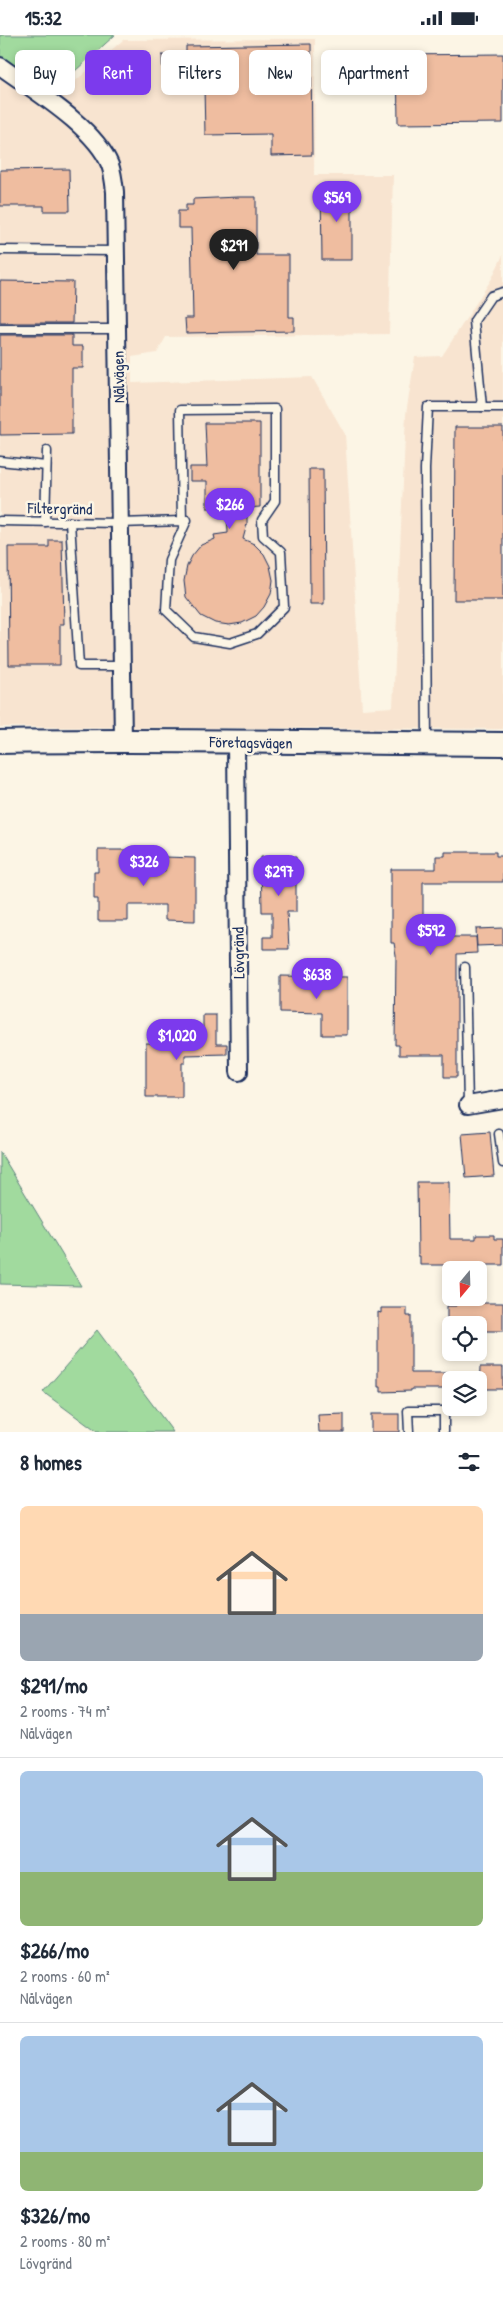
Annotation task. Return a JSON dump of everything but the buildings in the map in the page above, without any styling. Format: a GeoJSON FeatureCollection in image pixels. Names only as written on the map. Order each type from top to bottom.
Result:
{"type":"FeatureCollection","features":[{"type":"Feature","properties":{"kind":"street","name":"Nålvägen"},"geometry":{"type":"LineString","coordinates":[[0,66],[70,117],[94,139],[110,165],[115,192],[123,740]]}},
{"type":"Feature","properties":{"kind":"street","name":"Företagsvägen"},"geometry":{"type":"LineString","coordinates":[[0,742],[123,740],[236,743],[503,744]]}},
{"type":"Feature","properties":{"kind":"street","name":"Lövgränd"},"geometry":{"type":"LineString","coordinates":[[236,743],[239,1073]]}},
{"type":"Feature","properties":{"kind":"street"},"geometry":{"type":"LineString","coordinates":[[468,1105],[503,1099]]}},
{"type":"Feature","properties":{"kind":"lane"},"geometry":{"type":"LineString","coordinates":[[0,250],[116,251]]}},
{"type":"Feature","properties":{"kind":"lane"},"geometry":{"type":"LineString","coordinates":[[482,407],[474,321],[491,296],[503,292]]}},
{"type":"Feature","properties":{"kind":"lane"},"geometry":{"type":"LineString","coordinates":[[0,329],[117,329]]}},
{"type":"Feature","properties":{"kind":"lane"},"geometry":{"type":"LineString","coordinates":[[427,743],[424,469],[428,407],[503,407]]}},
{"type":"Feature","properties":{"kind":"lane"},"geometry":{"type":"LineString","coordinates":[[275,409],[275,501],[262,520],[263,536],[281,552],[284,607],[257,634],[230,643],[194,637],[166,610],[169,560],[187,521],[182,521],[180,410],[275,409]]}},
{"type":"Feature","properties":{"kind":"lane"},"geometry":{"type":"LineString","coordinates":[[45,522],[47,451]]}},
{"type":"Feature","properties":{"kind":"lane"},"geometry":{"type":"LineString","coordinates":[[0,461],[46,465]]}},
{"type":"Feature","properties":{"kind":"lane","name":"Filtergränd"},"geometry":{"type":"LineString","coordinates":[[0,521],[120,523],[182,521]]}},
{"type":"Feature","properties":{"kind":"lane"},"geometry":{"type":"LineString","coordinates":[[70,522],[79,666],[122,667]]}},
{"type":"Feature","properties":{"kind":"lane"},"geometry":{"type":"LineString","coordinates":[[464,967],[468,1105]]}},
{"type":"Feature","properties":{"kind":"lane"},"geometry":{"type":"LineString","coordinates":[[499,1134],[503,1163]]}},
{"type":"Feature","properties":{"kind":"lane"},"geometry":{"type":"LineString","coordinates":[[409,1432],[408,1411],[444,1411],[444,1432]]}},
{"type":"Feature","properties":{"kind":"shaded area"},"geometry":{"type":"Polygon","coordinates":[[[315,39],[314,175],[393,175],[389,334],[166,337],[157,353],[132,357],[132,383],[312,377],[345,434],[362,709],[393,707],[406,414],[415,357],[442,356],[491,280],[503,255],[503,729],[0,727],[0,76],[15,87],[15,95],[26,95],[44,108],[59,95],[75,95],[75,81],[85,73],[85,95],[151,95],[151,50],[111,50],[123,40],[315,39]]]}},
{"type":"Feature","properties":{"kind":"green space"},"geometry":{"type":"Polygon","coordinates":[[[0,35],[115,35],[98,50],[85,50],[85,62],[75,71],[75,50],[15,50],[15,66],[0,56],[0,35]]]}},
{"type":"Feature","properties":{"kind":"green space"},"geometry":{"type":"Polygon","coordinates":[[[0,1152],[81,1286],[0,1284],[0,1152]]]}},
{"type":"Feature","properties":{"kind":"green space"},"geometry":{"type":"Polygon","coordinates":[[[97,1330],[173,1432],[97,1432],[43,1392],[97,1330]]]}}]}
